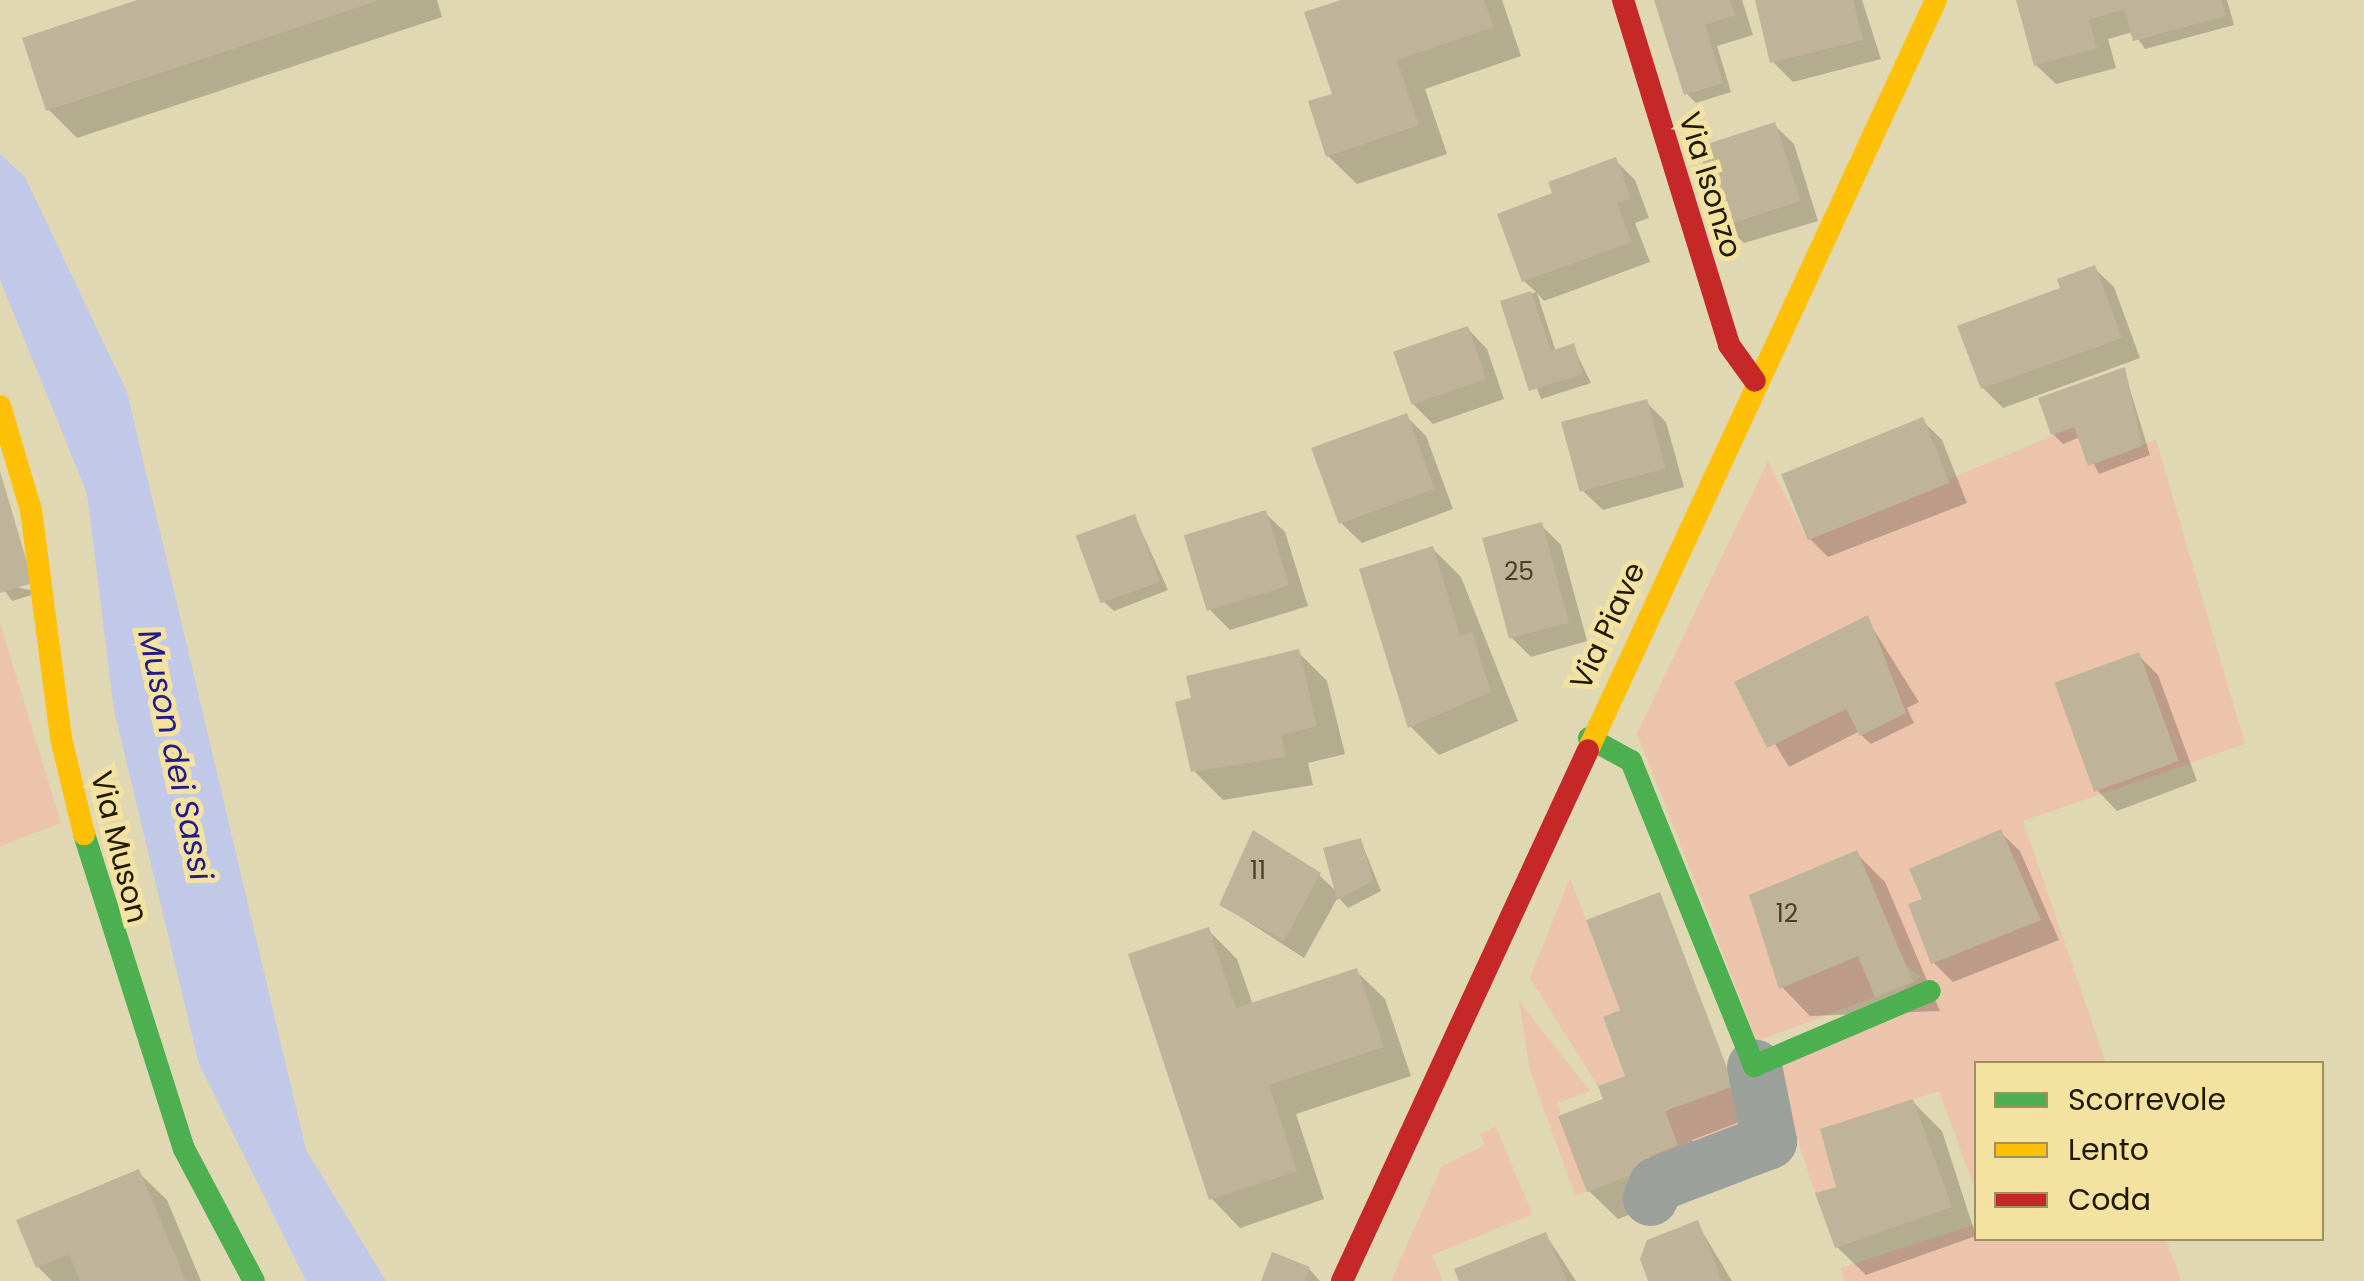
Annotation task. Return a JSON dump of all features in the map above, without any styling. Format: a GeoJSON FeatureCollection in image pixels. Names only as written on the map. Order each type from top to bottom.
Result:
{"type":"FeatureCollection","features":[{"type":"Feature","properties":{"kind":"street","name":"Via Isonzo"},"geometry":{"type":"LineString","coordinates":[[1623,0],[1729,346],[1755,381]]}},
{"type":"Feature","properties":{"kind":"street","name":"Via Piave"},"geometry":{"type":"LineString","coordinates":[[1342,1281],[1589,738],[1936,0]]}},
{"type":"Feature","properties":{"kind":"street","name":"Via Muson"},"geometry":{"type":"LineString","coordinates":[[0,406],[32,510],[61,738],[104,915],[184,1149],[254,1281]]}},
{"type":"Feature","properties":{"kind":"street"},"geometry":{"type":"LineString","coordinates":[[1589,738],[1631,761],[1754,1066],[1769,1140],[1656,1184],[1650,1198]]}},
{"type":"Feature","properties":{"kind":"street"},"geometry":{"type":"LineString","coordinates":[[1754,1066],[1930,991]]}},
{"type":"Feature","properties":{"kind":"shaded area"},"geometry":{"type":"Polygon","coordinates":[[[2074,427],[2088,465],[2156,440],[2245,744],[2023,821],[2105,1061],[1974,1061],[1974,1187],[1939,1091],[1821,1129],[1836,1187],[1815,1193],[1776,1072],[1922,977],[1906,966],[1856,850],[1750,895],[1779,988],[1858,956],[1875,997],[1757,1041],[1637,733],[1768,461],[1807,538],[2074,427]]]}},
{"type":"Feature","properties":{"kind":"shaded area"},"geometry":{"type":"Polygon","coordinates":[[[0,623],[61,823],[0,846],[0,623]]]}},
{"type":"Feature","properties":{"kind":"shaded area"},"geometry":{"type":"Polygon","coordinates":[[[1570,878],[1620,1010],[1603,1018],[1625,1076],[1598,1086],[1530,978],[1570,878]]]}},
{"type":"Feature","properties":{"kind":"shaded area"},"geometry":{"type":"Polygon","coordinates":[[[1519,1001],[1590,1091],[1557,1103],[1587,1192],[1575,1195],[1530,1071],[1519,1001]]]}},
{"type":"Feature","properties":{"kind":"shaded area"},"geometry":{"type":"Polygon","coordinates":[[[1734,1086],[1742,1123],[1653,1167],[1649,1157],[1677,1145],[1665,1111],[1734,1086]]]}},
{"type":"Feature","properties":{"kind":"shaded area"},"geometry":{"type":"Polygon","coordinates":[[[1496,1126],[1532,1214],[1432,1255],[1443,1281],[1391,1281],[1442,1166],[1485,1145],[1480,1134],[1496,1126]]]}},
{"type":"Feature","properties":{"kind":"shaded area"},"geometry":{"type":"Polygon","coordinates":[[[1974,1225],[1974,1241],[2167,1241],[2181,1281],[1845,1281],[1841,1268],[1974,1225]]]}},
{"type":"Feature","properties":{"kind":"water","name":"Muson dei Sassi"},"geometry":{"type":"Polygon","coordinates":[[[0,154],[25,177],[127,392],[306,1150],[386,1281],[306,1281],[199,1064],[114,710],[87,493],[0,280],[0,154]]]}},
{"type":"Feature","properties":{"kind":"building"},"geometry":{"type":"Polygon","coordinates":[[[137,0],[377,1],[46,111],[22,38],[137,0]]]}},
{"type":"Feature","properties":{"kind":"building"},"geometry":{"type":"Polygon","coordinates":[[[1341,0],[1484,0],[1494,27],[1397,60],[1419,125],[1326,157],[1308,101],[1332,94],[1304,12],[1341,0]]]}},
{"type":"Feature","properties":{"kind":"building"},"geometry":{"type":"Polygon","coordinates":[[[1654,0],[1730,0],[1735,15],[1705,25],[1723,83],[1684,95],[1654,0]]]}},
{"type":"Feature","properties":{"kind":"building"},"geometry":{"type":"Polygon","coordinates":[[[1755,0],[1853,0],[1863,40],[1770,63],[1755,0]]]}},
{"type":"Feature","properties":{"kind":"building"},"geometry":{"type":"Polygon","coordinates":[[[2016,0],[2221,0],[2226,16],[2133,41],[2124,9],[2089,20],[2097,48],[2034,66],[2016,0]]]}},
{"type":"Feature","properties":{"kind":"building"},"geometry":{"type":"Polygon","coordinates":[[[1775,122],[1801,201],[1724,226],[1698,147],[1775,122]]]}},
{"type":"Feature","properties":{"kind":"building"},"geometry":{"type":"Polygon","coordinates":[[[1616,157],[1631,198],[1617,203],[1632,242],[1522,282],[1497,214],[1552,193],[1548,182],[1616,157]]]}},
{"type":"Feature","properties":{"kind":"building"},"geometry":{"type":"Polygon","coordinates":[[[2095,265],[2122,338],[1981,389],[1957,326],[2060,288],[2057,279],[2095,265]]]}},
{"type":"Feature","properties":{"kind":"building"},"geometry":{"type":"Polygon","coordinates":[[[1531,291],[1551,351],[1574,343],[1583,374],[1529,391],[1500,301],[1531,291]]]}},
{"type":"Feature","properties":{"kind":"building"},"geometry":{"type":"Polygon","coordinates":[[[1468,326],[1486,379],[1412,405],[1393,352],[1468,326]]]}},
{"type":"Feature","properties":{"kind":"building"},"geometry":{"type":"Polygon","coordinates":[[[2125,367],[2142,446],[2088,466],[2074,427],[2051,435],[2038,398],[2125,367]]]}},
{"type":"Feature","properties":{"kind":"building"},"geometry":{"type":"Polygon","coordinates":[[[1647,399],[1666,469],[1580,492],[1561,422],[1647,399]]]}},
{"type":"Feature","properties":{"kind":"building"},"geometry":{"type":"Polygon","coordinates":[[[1407,413],[1435,489],[1339,524],[1311,448],[1407,413]]]}},
{"type":"Feature","properties":{"kind":"building"},"geometry":{"type":"Polygon","coordinates":[[[1923,417],[1950,483],[1808,540],[1781,474],[1923,417]]]}},
{"type":"Feature","properties":{"kind":"building"},"geometry":{"type":"Polygon","coordinates":[[[0,471],[33,583],[0,593],[0,471]]]}},
{"type":"Feature","properties":{"kind":"building"},"geometry":{"type":"Polygon","coordinates":[[[1266,510],[1289,586],[1207,611],[1184,535],[1266,510]]]}},
{"type":"Feature","properties":{"kind":"building"},"geometry":{"type":"Polygon","coordinates":[[[1135,514],[1160,582],[1100,603],[1076,536],[1135,514]]]}},
{"type":"Feature","properties":{"kind":"building"},"geometry":{"type":"Polygon","coordinates":[[[1542,522],[1569,622],[1509,639],[1482,538],[1542,522]]]}},
{"type":"Feature","properties":{"kind":"building"},"geometry":{"type":"Polygon","coordinates":[[[1433,546],[1460,635],[1472,632],[1491,692],[1408,728],[1359,569],[1433,546]]]}},
{"type":"Feature","properties":{"kind":"building"},"geometry":{"type":"Polygon","coordinates":[[[1868,615],[1906,713],[1860,736],[1846,709],[1767,748],[1734,682],[1868,615]]]}},
{"type":"Feature","properties":{"kind":"building"},"geometry":{"type":"Polygon","coordinates":[[[1299,649],[1317,726],[1281,735],[1286,757],[1191,772],[1175,702],[1191,698],[1186,676],[1299,649]]]}},
{"type":"Feature","properties":{"kind":"building"},"geometry":{"type":"Polygon","coordinates":[[[2139,652],[2179,761],[2094,792],[2054,683],[2139,652]]]}},
{"type":"Feature","properties":{"kind":"building"},"geometry":{"type":"Polygon","coordinates":[[[2001,829],[2041,920],[1931,964],[1908,904],[1922,899],[1909,869],[2001,829]]]}},
{"type":"Feature","properties":{"kind":"building"},"geometry":{"type":"Polygon","coordinates":[[[1253,830],[1321,873],[1284,941],[1219,905],[1253,830]]]}},
{"type":"Feature","properties":{"kind":"building"},"geometry":{"type":"Polygon","coordinates":[[[1361,838],[1373,881],[1337,900],[1323,848],[1361,838]]]}},
{"type":"Feature","properties":{"kind":"building"},"geometry":{"type":"Polygon","coordinates":[[[1857,850],[1913,982],[1875,997],[1858,956],[1779,989],[1749,895],[1857,850]]]}},
{"type":"Feature","properties":{"kind":"building"},"geometry":{"type":"Polygon","coordinates":[[[1660,892],[1734,1086],[1665,1111],[1678,1145],[1649,1157],[1653,1167],[1587,1192],[1558,1116],[1603,1099],[1598,1086],[1625,1076],[1603,1017],[1620,1010],[1586,920],[1660,892]]]}},
{"type":"Feature","properties":{"kind":"building"},"geometry":{"type":"Polygon","coordinates":[[[1209,927],[1236,1008],[1357,968],[1384,1047],[1269,1085],[1297,1171],[1209,1200],[1128,954],[1209,927]]]}},
{"type":"Feature","properties":{"kind":"building"},"geometry":{"type":"Polygon","coordinates":[[[1913,1099],[1952,1207],[1835,1248],[1815,1193],[1836,1187],[1820,1129],[1913,1099]]]}},
{"type":"Feature","properties":{"kind":"building"},"geometry":{"type":"Polygon","coordinates":[[[139,1169],[186,1281],[80,1281],[69,1254],[36,1268],[16,1220],[139,1169]]]}},
{"type":"Feature","properties":{"kind":"building"},"geometry":{"type":"Polygon","coordinates":[[[1698,1220],[1722,1281],[1648,1281],[1640,1259],[1647,1240],[1698,1220]]]}},
{"type":"Feature","properties":{"kind":"building"},"geometry":{"type":"Polygon","coordinates":[[[1546,1232],[1567,1281],[1459,1281],[1454,1269],[1546,1232]]]}},
{"type":"Feature","properties":{"kind":"building"},"geometry":{"type":"Polygon","coordinates":[[[1272,1252],[1310,1267],[1305,1281],[1261,1281],[1272,1252]]]}},
{"type":"Feature","properties":{"kind":"traffic: fast"},"geometry":{"type":"LineString","coordinates":[[1589,738],[1631,761],[1754,1066],[1930,991]]}},
{"type":"Feature","properties":{"kind":"traffic: fast"},"geometry":{"type":"LineString","coordinates":[[84,834],[184,1149],[254,1281]]}},
{"type":"Feature","properties":{"kind":"traffic: slow"},"geometry":{"type":"LineString","coordinates":[[1588,750],[1936,0]]}},
{"type":"Feature","properties":{"kind":"traffic: slow"},"geometry":{"type":"LineString","coordinates":[[0,406],[31,510],[61,738],[84,834]]}},
{"type":"Feature","properties":{"kind":"traffic: jam"},"geometry":{"type":"LineString","coordinates":[[1623,0],[1729,345],[1755,381]]}},
{"type":"Feature","properties":{"kind":"traffic: jam"},"geometry":{"type":"LineString","coordinates":[[1342,1281],[1588,750]]}}]}
